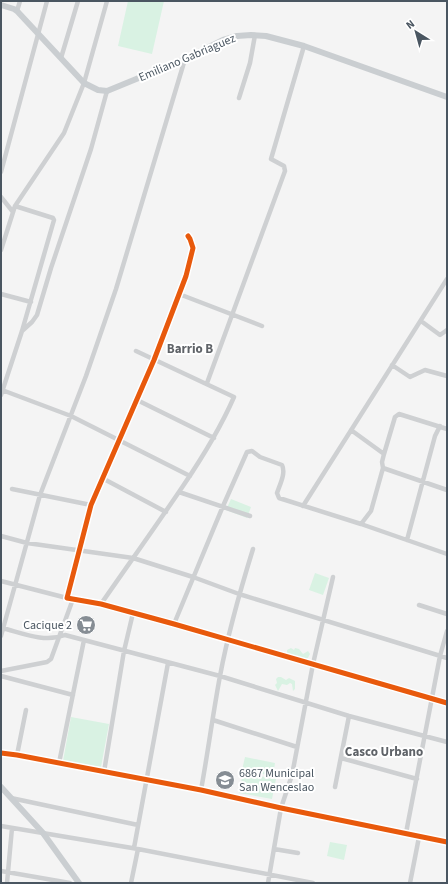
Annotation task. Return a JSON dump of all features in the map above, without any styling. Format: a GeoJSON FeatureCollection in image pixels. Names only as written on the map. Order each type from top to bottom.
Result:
{"type":"FeatureCollection","features":[{"type":"Feature","properties":{"kind":"main road"},"geometry":{"type":"LineString","coordinates":[[1,5],[17,11],[84,83],[98,90],[108,91]]}},
{"type":"Feature","properties":{"kind":"main road","name":"Emiliano Gabriaguez"},"geometry":{"type":"LineString","coordinates":[[108,91],[223,40],[237,36],[256,35],[266,36],[304,46],[447,97]]}},
{"type":"Feature","properties":{"kind":"main road"},"geometry":{"type":"LineString","coordinates":[[1,787],[43,833],[79,883]]}},
{"type":"Feature","properties":{"kind":"street"},"geometry":{"type":"LineString","coordinates":[[17,11],[20,1]]}},
{"type":"Feature","properties":{"kind":"street"},"geometry":{"type":"LineString","coordinates":[[1,172],[47,1]]}},
{"type":"Feature","properties":{"kind":"street"},"geometry":{"type":"LineString","coordinates":[[61,58],[78,1]]}},
{"type":"Feature","properties":{"kind":"street"},"geometry":{"type":"LineString","coordinates":[[1,250],[16,206],[64,133],[84,83],[107,1]]}},
{"type":"Feature","properties":{"kind":"street"},"geometry":{"type":"LineString","coordinates":[[238,98],[250,63],[256,35]]}},
{"type":"Feature","properties":{"kind":"street"},"geometry":{"type":"LineString","coordinates":[[207,384],[285,171],[284,166],[271,159],[304,46]]}},
{"type":"Feature","properties":{"kind":"street"},"geometry":{"type":"LineString","coordinates":[[1,636],[40,495],[71,416],[116,289],[185,58]]}},
{"type":"Feature","properties":{"kind":"street"},"geometry":{"type":"LineString","coordinates":[[22,331],[37,315],[50,268],[91,149],[108,91]]}},
{"type":"Feature","properties":{"kind":"street"},"geometry":{"type":"LineString","coordinates":[[1,197],[13,212]]}},
{"type":"Feature","properties":{"kind":"street"},"geometry":{"type":"LineString","coordinates":[[16,206],[53,218],[54,220],[22,331],[3,382],[2,393],[71,416],[190,476]]}},
{"type":"Feature","properties":{"kind":"street"},"geometry":{"type":"LineString","coordinates":[[67,598],[91,505],[154,360],[186,276],[192,252],[192,244],[188,236]]}},
{"type":"Feature","properties":{"kind":"street"},"geometry":{"type":"LineString","coordinates":[[303,506],[447,279]]}},
{"type":"Feature","properties":{"kind":"street"},"geometry":{"type":"LineString","coordinates":[[1,294],[30,302]]}},
{"type":"Feature","properties":{"kind":"street"},"geometry":{"type":"LineString","coordinates":[[179,294],[232,316],[262,326]]}},
{"type":"Feature","properties":{"kind":"street"},"geometry":{"type":"LineString","coordinates":[[421,321],[440,335],[447,330]]}},
{"type":"Feature","properties":{"kind":"street"},"geometry":{"type":"LineString","coordinates":[[101,604],[190,476],[214,438],[234,397],[136,351]]}},
{"type":"Feature","properties":{"kind":"street"},"geometry":{"type":"LineString","coordinates":[[392,365],[410,377],[425,370],[447,376]]}},
{"type":"Feature","properties":{"kind":"street"},"geometry":{"type":"LineString","coordinates":[[137,400],[214,438]]}},
{"type":"Feature","properties":{"kind":"street"},"geometry":{"type":"LineString","coordinates":[[361,524],[371,511],[383,468],[382,462],[384,454],[395,417],[399,414],[447,429]]}},
{"type":"Feature","properties":{"kind":"street"},"geometry":{"type":"LineString","coordinates":[[407,540],[435,436],[440,426]]}},
{"type":"Feature","properties":{"kind":"street"},"geometry":{"type":"LineString","coordinates":[[352,430],[384,454]]}},
{"type":"Feature","properties":{"kind":"street"},"geometry":{"type":"LineString","coordinates":[[174,624],[245,454],[252,451],[260,457],[282,466],[284,472],[277,493],[279,498],[361,524],[447,554]]}},
{"type":"Feature","properties":{"kind":"street"},"geometry":{"type":"LineString","coordinates":[[383,468],[422,483],[447,490]]}},
{"type":"Feature","properties":{"kind":"street"},"geometry":{"type":"LineString","coordinates":[[102,478],[166,512]]}},
{"type":"Feature","properties":{"kind":"street"},"geometry":{"type":"LineString","coordinates":[[12,489],[91,505]]}},
{"type":"Feature","properties":{"kind":"street"},"geometry":{"type":"LineString","coordinates":[[179,492],[250,516]]}},
{"type":"Feature","properties":{"kind":"street"},"geometry":{"type":"LineString","coordinates":[[1,536],[27,543],[133,558],[193,577],[239,594],[447,658]]}},
{"type":"Feature","properties":{"kind":"street"},"geometry":{"type":"LineString","coordinates":[[202,790],[220,676],[239,594],[253,549]]}},
{"type":"Feature","properties":{"kind":"street"},"geometry":{"type":"LineString","coordinates":[[268,883],[281,808],[292,775],[322,620],[333,577]]}},
{"type":"Feature","properties":{"kind":"street"},"geometry":{"type":"LineString","coordinates":[[1,581],[67,598],[101,604],[447,703]]}},
{"type":"Feature","properties":{"kind":"street"},"geometry":{"type":"LineString","coordinates":[[1,671],[47,662],[51,659],[58,637],[74,599]]}},
{"type":"Feature","properties":{"kind":"street"},"geometry":{"type":"LineString","coordinates":[[419,605],[447,614]]}},
{"type":"Feature","properties":{"kind":"street"},"geometry":{"type":"LineString","coordinates":[[104,772],[124,651],[133,613]]}},
{"type":"Feature","properties":{"kind":"street"},"geometry":{"type":"LineString","coordinates":[[2,628],[45,639],[58,637],[65,634],[220,676],[349,716],[447,742]]}},
{"type":"Feature","properties":{"kind":"street"},"geometry":{"type":"LineString","coordinates":[[406,833],[440,656],[447,631]]}},
{"type":"Feature","properties":{"kind":"street"},"geometry":{"type":"LineString","coordinates":[[59,763],[84,640]]}},
{"type":"Feature","properties":{"kind":"street"},"geometry":{"type":"LineString","coordinates":[[131,883],[138,825],[168,663]]}},
{"type":"Feature","properties":{"kind":"street"},"geometry":{"type":"LineString","coordinates":[[1,676],[73,694]]}},
{"type":"Feature","properties":{"kind":"street"},"geometry":{"type":"LineString","coordinates":[[17,754],[26,710]]}},
{"type":"Feature","properties":{"kind":"street"},"geometry":{"type":"LineString","coordinates":[[335,787],[349,716]]}},
{"type":"Feature","properties":{"kind":"street"},"geometry":{"type":"LineString","coordinates":[[213,720],[297,747]]}},
{"type":"Feature","properties":{"kind":"street"},"geometry":{"type":"LineString","coordinates":[[1,753],[17,754],[202,790],[281,808],[447,842]]}},
{"type":"Feature","properties":{"kind":"street"},"geometry":{"type":"LineString","coordinates":[[341,758],[417,779]]}},
{"type":"Feature","properties":{"kind":"street"},"geometry":{"type":"LineString","coordinates":[[11,798],[138,825]]}},
{"type":"Feature","properties":{"kind":"street"},"geometry":{"type":"LineString","coordinates":[[1,826],[136,849],[313,883]]}},
{"type":"Feature","properties":{"kind":"street"},"geometry":{"type":"LineString","coordinates":[[7,883],[12,828]]}},
{"type":"Feature","properties":{"kind":"street"},"geometry":{"type":"LineString","coordinates":[[410,883],[419,837]]}},
{"type":"Feature","properties":{"kind":"street"},"geometry":{"type":"LineString","coordinates":[[274,849],[298,853]]}},
{"type":"Feature","properties":{"kind":"street"},"geometry":{"type":"LineString","coordinates":[[1,871],[70,883]]}},
{"type":"Feature","properties":{"kind":"green space"},"geometry":{"type":"Polygon","coordinates":[[[128,1],[164,1],[152,54],[118,46],[128,1]]]}},
{"type":"Feature","properties":{"kind":"green space"},"geometry":{"type":"Polygon","coordinates":[[[231,499],[251,507],[247,518],[226,510],[231,499]]]}},
{"type":"Feature","properties":{"kind":"green space"},"geometry":{"type":"Polygon","coordinates":[[[315,573],[329,578],[323,595],[309,590],[315,573]]]}},
{"type":"Feature","properties":{"kind":"green space"},"geometry":{"type":"Polygon","coordinates":[[[291,648],[294,650],[295,648],[299,649],[303,654],[308,651],[310,654],[308,658],[304,660],[296,656],[287,655],[287,650],[291,648]]]}},
{"type":"Feature","properties":{"kind":"green space"},"geometry":{"type":"Polygon","coordinates":[[[278,677],[286,680],[289,678],[295,681],[295,689],[293,691],[292,684],[290,683],[287,685],[282,684],[278,691],[275,685],[278,677]]]}},
{"type":"Feature","properties":{"kind":"green space"},"geometry":{"type":"Polygon","coordinates":[[[71,717],[109,724],[101,767],[63,761],[71,717]]]}},
{"type":"Feature","properties":{"kind":"green space"},"geometry":{"type":"Polygon","coordinates":[[[245,757],[275,763],[273,776],[242,770],[245,757]]]}},
{"type":"Feature","properties":{"kind":"green space"},"geometry":{"type":"Polygon","coordinates":[[[243,773],[276,779],[272,799],[239,793],[243,773]]]}},
{"type":"Feature","properties":{"kind":"green space"},"geometry":{"type":"Polygon","coordinates":[[[330,842],[347,845],[344,860],[327,856],[330,842]]]}},
{"type":"Feature","properties":{"kind":"cycle path"},"geometry":{"type":"LineString","coordinates":[[188,236],[193,248],[186,276],[154,360],[91,505],[67,598],[101,604],[174,624],[447,703]]}},
{"type":"Feature","properties":{"kind":"cycle path"},"geometry":{"type":"LineString","coordinates":[[1,753],[201,790],[447,842]]}},
{"type":"Feature","properties":{"kind":"place","name":"Cacique 2"},"geometry":{"type":"Point","coordinates":[86,625]}},
{"type":"Feature","properties":{"kind":"place","name":"6867 Municipal San Wenceslao"},"geometry":{"type":"Point","coordinates":[225,780]}},
{"type":"Feature","properties":{"kind":"district","name":"Barrio B"},"geometry":{"type":"Point","coordinates":[190,349]}},
{"type":"Feature","properties":{"kind":"district","name":"Casco Urbano"},"geometry":{"type":"Point","coordinates":[384,752]}}]}
